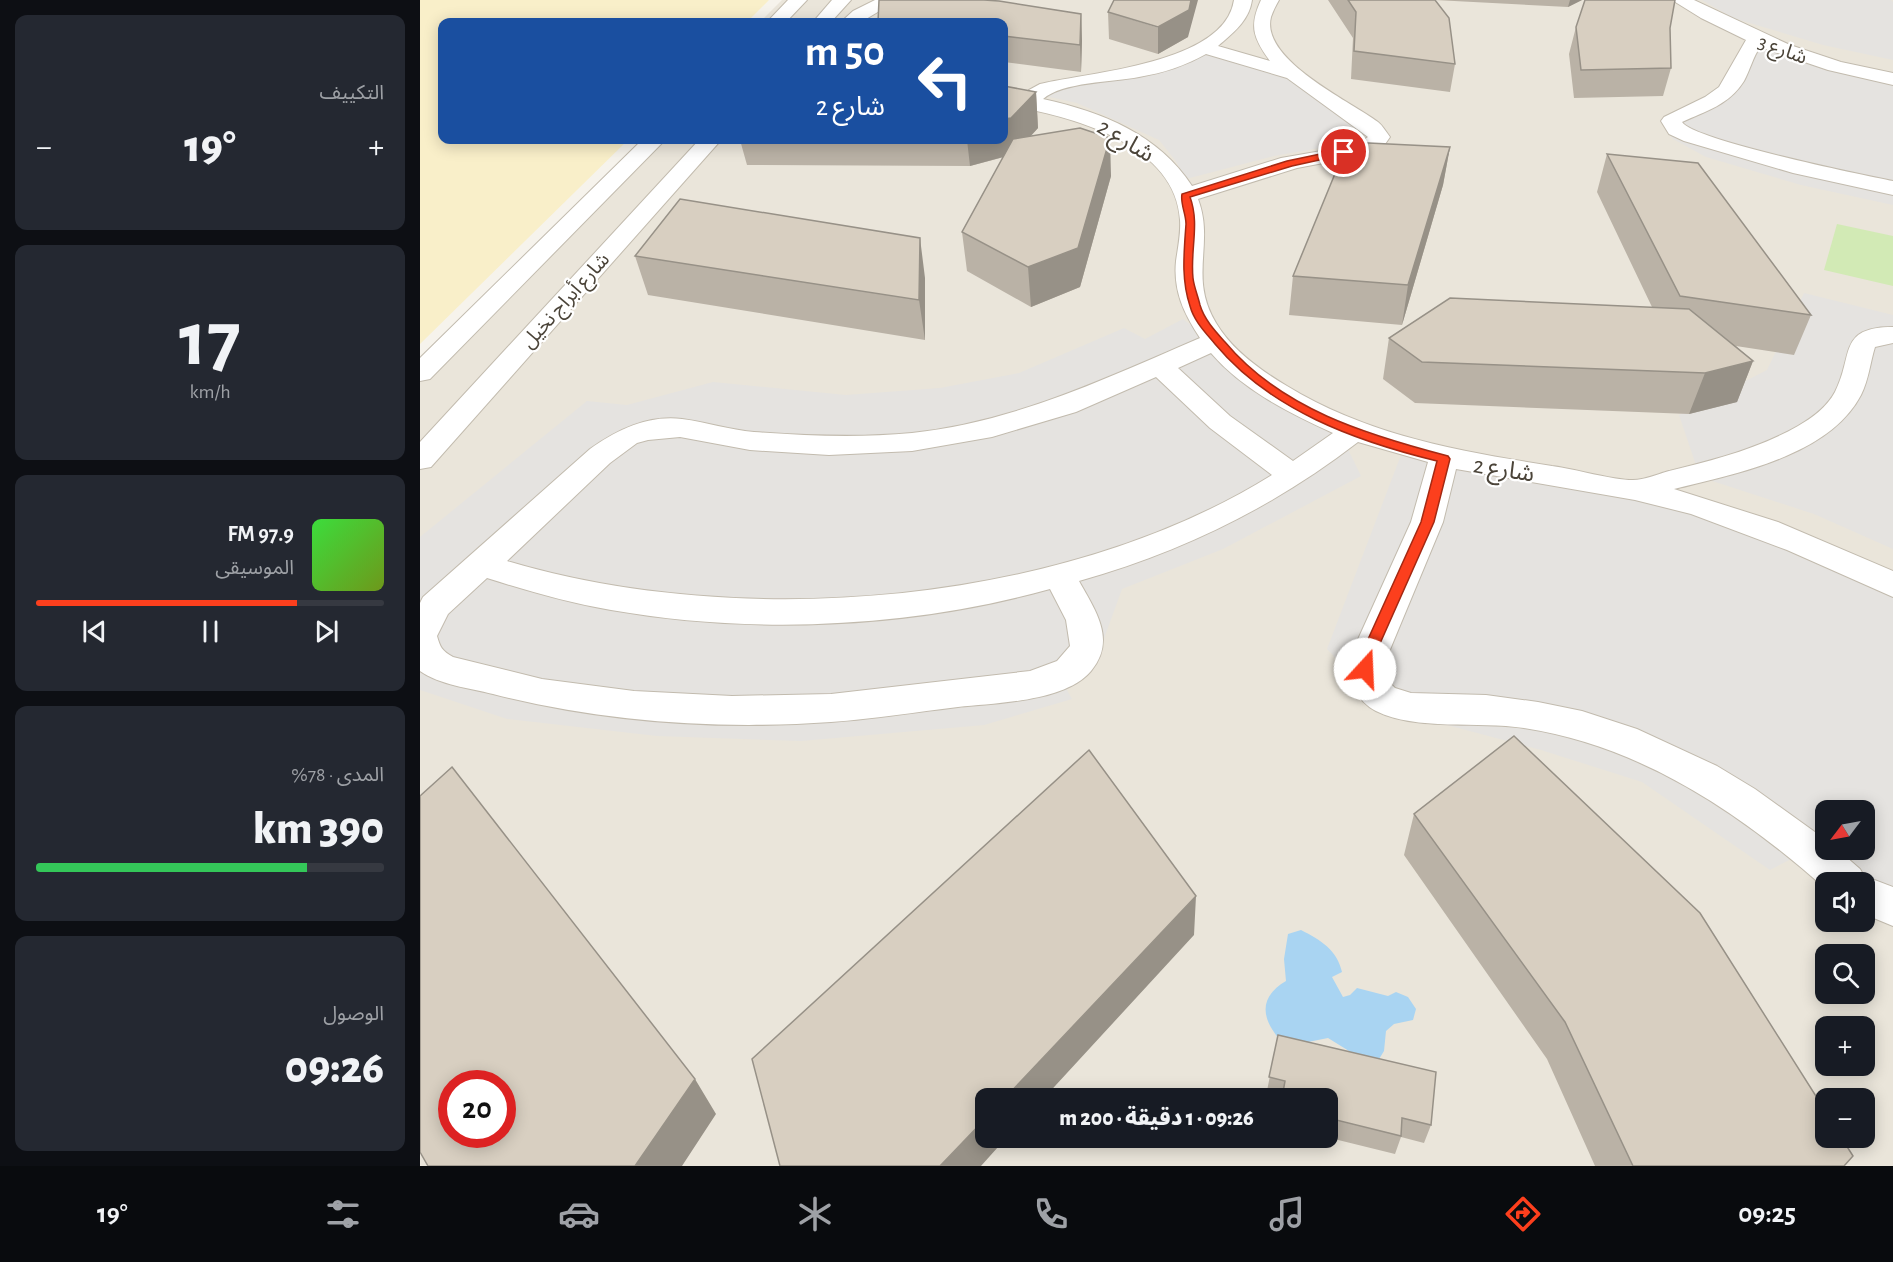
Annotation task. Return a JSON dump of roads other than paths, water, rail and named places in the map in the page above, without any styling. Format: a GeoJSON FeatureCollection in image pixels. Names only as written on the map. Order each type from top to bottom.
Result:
{"type":"FeatureCollection","features":[{"type":"Feature","properties":{"kind":"street"},"geometry":{"type":"LineString","coordinates":[[780,18],[798,0]]}},
{"type":"Feature","properties":{"kind":"street"},"geometry":{"type":"LineString","coordinates":[[826,18],[842,0]]}},
{"type":"Feature","properties":{"kind":"street"},"geometry":{"type":"LineString","coordinates":[[855,18],[889,0]]}},
{"type":"Feature","properties":{"kind":"street","name":"شارع 3"},"geometry":{"type":"LineString","coordinates":[[1681,0],[1756,40],[1815,61],[1893,79]]}},
{"type":"Feature","properties":{"kind":"street"},"geometry":{"type":"LineString","coordinates":[[1008,81],[1036,96],[1055,86],[1148,71],[1179,62],[1205,48],[1254,7],[1269,50],[1295,74],[1373,128],[1379,136],[1378,141],[1367,148],[1302,160],[1185,196]]}},
{"type":"Feature","properties":{"kind":"street"},"geometry":{"type":"LineString","coordinates":[[1756,40],[1744,55],[1731,86],[1708,104],[1674,118],[1671,121],[1676,130],[1691,137],[1801,168],[1893,188]]}},
{"type":"Feature","properties":{"kind":"street"},"geometry":{"type":"LineString","coordinates":[[1205,48],[1295,74]]}},
{"type":"Feature","properties":{"kind":"street","name":"شارع 2"},"geometry":{"type":"LineString","coordinates":[[1008,91],[1036,96],[1098,122],[1136,141],[1166,166],[1185,196],[1191,212],[1188,278],[1190,292],[1204,324],[1216,341],[1259,381],[1287,400],[1353,432],[1444,459],[1634,490],[1703,506],[1771,530],[1893,585]]}},
{"type":"Feature","properties":{"kind":"street","name":"شارع 2"},"geometry":{"type":"LineString","coordinates":[[1008,99],[1036,96]]}},
{"type":"Feature","properties":{"kind":"street","name":"شارع أبراج نخيل"},"geometry":{"type":"LineString","coordinates":[[420,373],[650,144]]}},
{"type":"Feature","properties":{"kind":"street","name":"شارع أبراج نخيل"},"geometry":{"type":"LineString","coordinates":[[420,459],[706,144]]}},
{"type":"Feature","properties":{"kind":"street"},"geometry":{"type":"LineString","coordinates":[[1634,490],[1746,458],[1804,433],[1839,408],[1849,392],[1861,346],[1865,340],[1874,336],[1893,335]]}},
{"type":"Feature","properties":{"kind":"street"},"geometry":{"type":"LineString","coordinates":[[1060,575],[1087,633],[1087,648],[1067,673],[1050,681],[1030,685],[876,704],[831,708],[732,710],[634,705],[542,693],[443,668],[429,660],[421,649],[420,636],[435,606],[482,566],[612,446],[644,430],[680,428],[750,441],[829,446],[912,442],[992,428],[1066,406],[1216,341]]}},
{"type":"Feature","properties":{"kind":"street"},"geometry":{"type":"LineString","coordinates":[[1159,365],[1220,422],[1293,476]]}},
{"type":"Feature","properties":{"kind":"street"},"geometry":{"type":"LineString","coordinates":[[482,566],[552,586],[629,601],[712,610],[800,611],[888,606],[976,593],[1060,575],[1113,560],[1209,522],[1293,476],[1353,432]]}},
{"type":"Feature","properties":{"kind":"street"},"geometry":{"type":"LineString","coordinates":[[1444,459],[1427,522],[1367,657],[1365,669],[1367,681],[1377,693],[1406,706],[1480,709],[1539,717],[1599,731],[1659,754],[1718,784],[1776,822],[1834,872]]}},
{"type":"Feature","properties":{"kind":"street"},"geometry":{"type":"LineString","coordinates":[[1875,899],[1893,907]]}},
{"type":"Feature","properties":{"kind":"water"},"geometry":{"type":"Polygon","coordinates":[[[1301,930],[1321,942],[1340,964],[1342,972],[1332,977],[1343,997],[1350,995],[1357,988],[1388,996],[1396,992],[1408,997],[1416,1009],[1413,1020],[1394,1024],[1386,1031],[1384,1051],[1376,1064],[1356,1066],[1349,1051],[1328,1038],[1308,1042],[1279,1039],[1273,1031],[1266,1015],[1267,1001],[1277,987],[1286,981],[1284,959],[1288,934],[1301,930]]]}}]}
